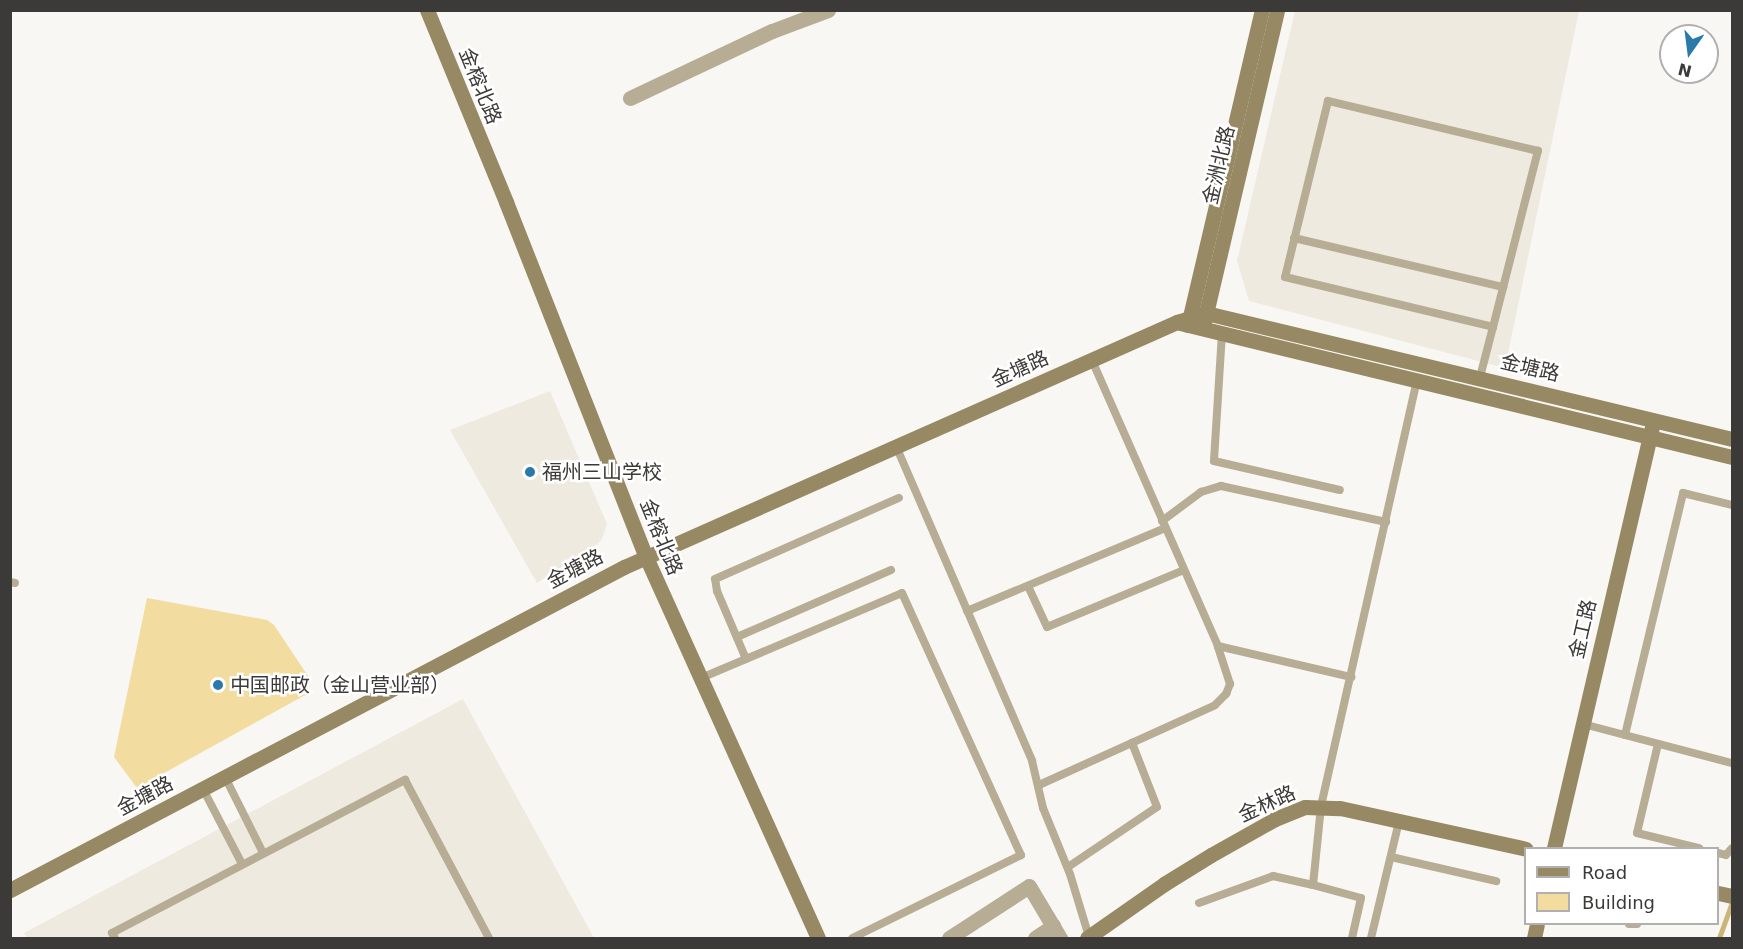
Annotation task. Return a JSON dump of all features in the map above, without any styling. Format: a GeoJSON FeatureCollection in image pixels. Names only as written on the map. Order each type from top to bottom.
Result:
{"type":"FeatureCollection","features":[{"type":"Feature","properties":{"kind":"street","name":"金榕北路"},"geometry":{"type":"LineString","coordinates":[[427,10],[506,202],[646,557],[818,939]]}},
{"type":"Feature","properties":{"kind":"street"},"geometry":{"type":"LineString","coordinates":[[630,98],[772,31],[828,10]]}},
{"type":"Feature","properties":{"kind":"street","name":"金洲北路"},"geometry":{"type":"LineString","coordinates":[[1185,322],[1262,10]]}},
{"type":"Feature","properties":{"kind":"street","name":"金洲北路"},"geometry":{"type":"LineString","coordinates":[[1205,320],[1277,10]]}},
{"type":"Feature","properties":{"kind":"street","name":"金塘路"},"geometry":{"type":"LineString","coordinates":[[1205,320],[1222,333],[1732,457]]}},
{"type":"Feature","properties":{"kind":"street","name":"金塘路"},"geometry":{"type":"LineString","coordinates":[[10,890],[646,557],[1092,360],[1185,322],[1205,320],[1480,378],[1732,439]]}},
{"type":"Feature","properties":{"kind":"street","name":"金工路"},"geometry":{"type":"LineString","coordinates":[[1554,847],[1654,420]]}},
{"type":"Feature","properties":{"kind":"street","name":"金林路"},"geometry":{"type":"LineString","coordinates":[[1088,938],[1164,884],[1211,855],[1290,812],[1321,806],[1399,820],[1524,849]]}},
{"type":"Feature","properties":{"kind":"street"},"geometry":{"type":"LineString","coordinates":[[949,939],[1029,886],[1057,932],[1035,939]]}},
{"type":"Feature","properties":{"kind":"lane"},"geometry":{"type":"LineString","coordinates":[[1476,394],[1538,151],[1328,101],[1285,276],[1493,327]]}},
{"type":"Feature","properties":{"kind":"lane"},"geometry":{"type":"LineString","coordinates":[[1294,238],[1503,287]]}},
{"type":"Feature","properties":{"kind":"lane"},"geometry":{"type":"LineString","coordinates":[[1222,333],[1214,461],[1340,490]]}},
{"type":"Feature","properties":{"kind":"lane"},"geometry":{"type":"LineString","coordinates":[[1039,785],[1221,700],[1230,684],[1218,646],[1092,360]]}},
{"type":"Feature","properties":{"kind":"lane"},"geometry":{"type":"LineString","coordinates":[[1313,885],[1321,806],[1418,379]]}},
{"type":"Feature","properties":{"kind":"lane"},"geometry":{"type":"LineString","coordinates":[[896,446],[1032,761],[1043,808],[1068,867],[1088,938]]}},
{"type":"Feature","properties":{"kind":"lane"},"geometry":{"type":"LineString","coordinates":[[967,611],[1164,525],[1201,492],[1221,486],[1386,522]]}},
{"type":"Feature","properties":{"kind":"lane"},"geometry":{"type":"LineString","coordinates":[[1625,735],[1683,493],[1732,505]]}},
{"type":"Feature","properties":{"kind":"lane"},"geometry":{"type":"LineString","coordinates":[[746,659],[717,591],[715,579],[900,498]]}},
{"type":"Feature","properties":{"kind":"lane"},"geometry":{"type":"LineString","coordinates":[[737,637],[891,570]]}},
{"type":"Feature","properties":{"kind":"lane"},"geometry":{"type":"LineString","coordinates":[[1028,586],[1047,627],[1184,570]]}},
{"type":"Feature","properties":{"kind":"lane"},"geometry":{"type":"LineString","coordinates":[[701,678],[902,593],[1021,855],[852,939]]}},
{"type":"Feature","properties":{"kind":"lane"},"geometry":{"type":"LineString","coordinates":[[1218,646],[1351,677]]}},
{"type":"Feature","properties":{"kind":"lane"},"geometry":{"type":"LineString","coordinates":[[1583,724],[1732,763]]}},
{"type":"Feature","properties":{"kind":"lane"},"geometry":{"type":"LineString","coordinates":[[1068,867],[1157,807],[1132,743]]}},
{"type":"Feature","properties":{"kind":"lane"},"geometry":{"type":"LineString","coordinates":[[1658,744],[1637,833],[1691,847]]}},
{"type":"Feature","properties":{"kind":"lane"},"geometry":{"type":"LineString","coordinates":[[225,777],[263,853]]}},
{"type":"Feature","properties":{"kind":"lane"},"geometry":{"type":"LineString","coordinates":[[115,939],[112,933],[405,780],[489,939]]}},
{"type":"Feature","properties":{"kind":"lane"},"geometry":{"type":"LineString","coordinates":[[203,789],[242,864]]}},
{"type":"Feature","properties":{"kind":"lane"},"geometry":{"type":"LineString","coordinates":[[1371,939],[1399,820]]}},
{"type":"Feature","properties":{"kind":"lane"},"geometry":{"type":"LineString","coordinates":[[1719,853],[1726,855],[1732,848]]}},
{"type":"Feature","properties":{"kind":"lane"},"geometry":{"type":"LineString","coordinates":[[1391,857],[1496,881]]}},
{"type":"Feature","properties":{"kind":"lane"},"geometry":{"type":"LineString","coordinates":[[1199,903],[1273,876],[1313,885],[1361,898],[1352,939]]}},
{"type":"Feature","properties":{"kind":"shaded area"},"geometry":{"type":"Polygon","coordinates":[[[1295,11],[1579,11],[1505,368],[1249,301],[1237,261],[1295,11]]]}},
{"type":"Feature","properties":{"kind":"shaded area","name":"福州三山学校"},"geometry":{"type":"Polygon","coordinates":[[[550,391],[607,524],[602,539],[596,545],[537,583],[450,430],[550,391]]]}},
{"type":"Feature","properties":{"kind":"shaded area"},"geometry":{"type":"Polygon","coordinates":[[[463,699],[594,938],[27,938],[24,933],[463,699]]]}},
{"type":"Feature","properties":{"kind":"building","name":"中国邮政（金山营业部）"},"geometry":{"type":"Polygon","coordinates":[[[147,598],[267,620],[274,625],[308,676],[307,694],[137,788],[114,757],[147,598]]]}},
{"type":"Feature","properties":{"kind":"waterway"},"geometry":{"type":"LineString","coordinates":[[1719,938],[1732,903]]}},
{"type":"Feature","properties":{"kind":"place","name":"福州三山学校"},"geometry":{"type":"Point","coordinates":[530,472]}},
{"type":"Feature","properties":{"kind":"place","name":"中国邮政（金山营业部）"},"geometry":{"type":"Point","coordinates":[218,685]}}]}
